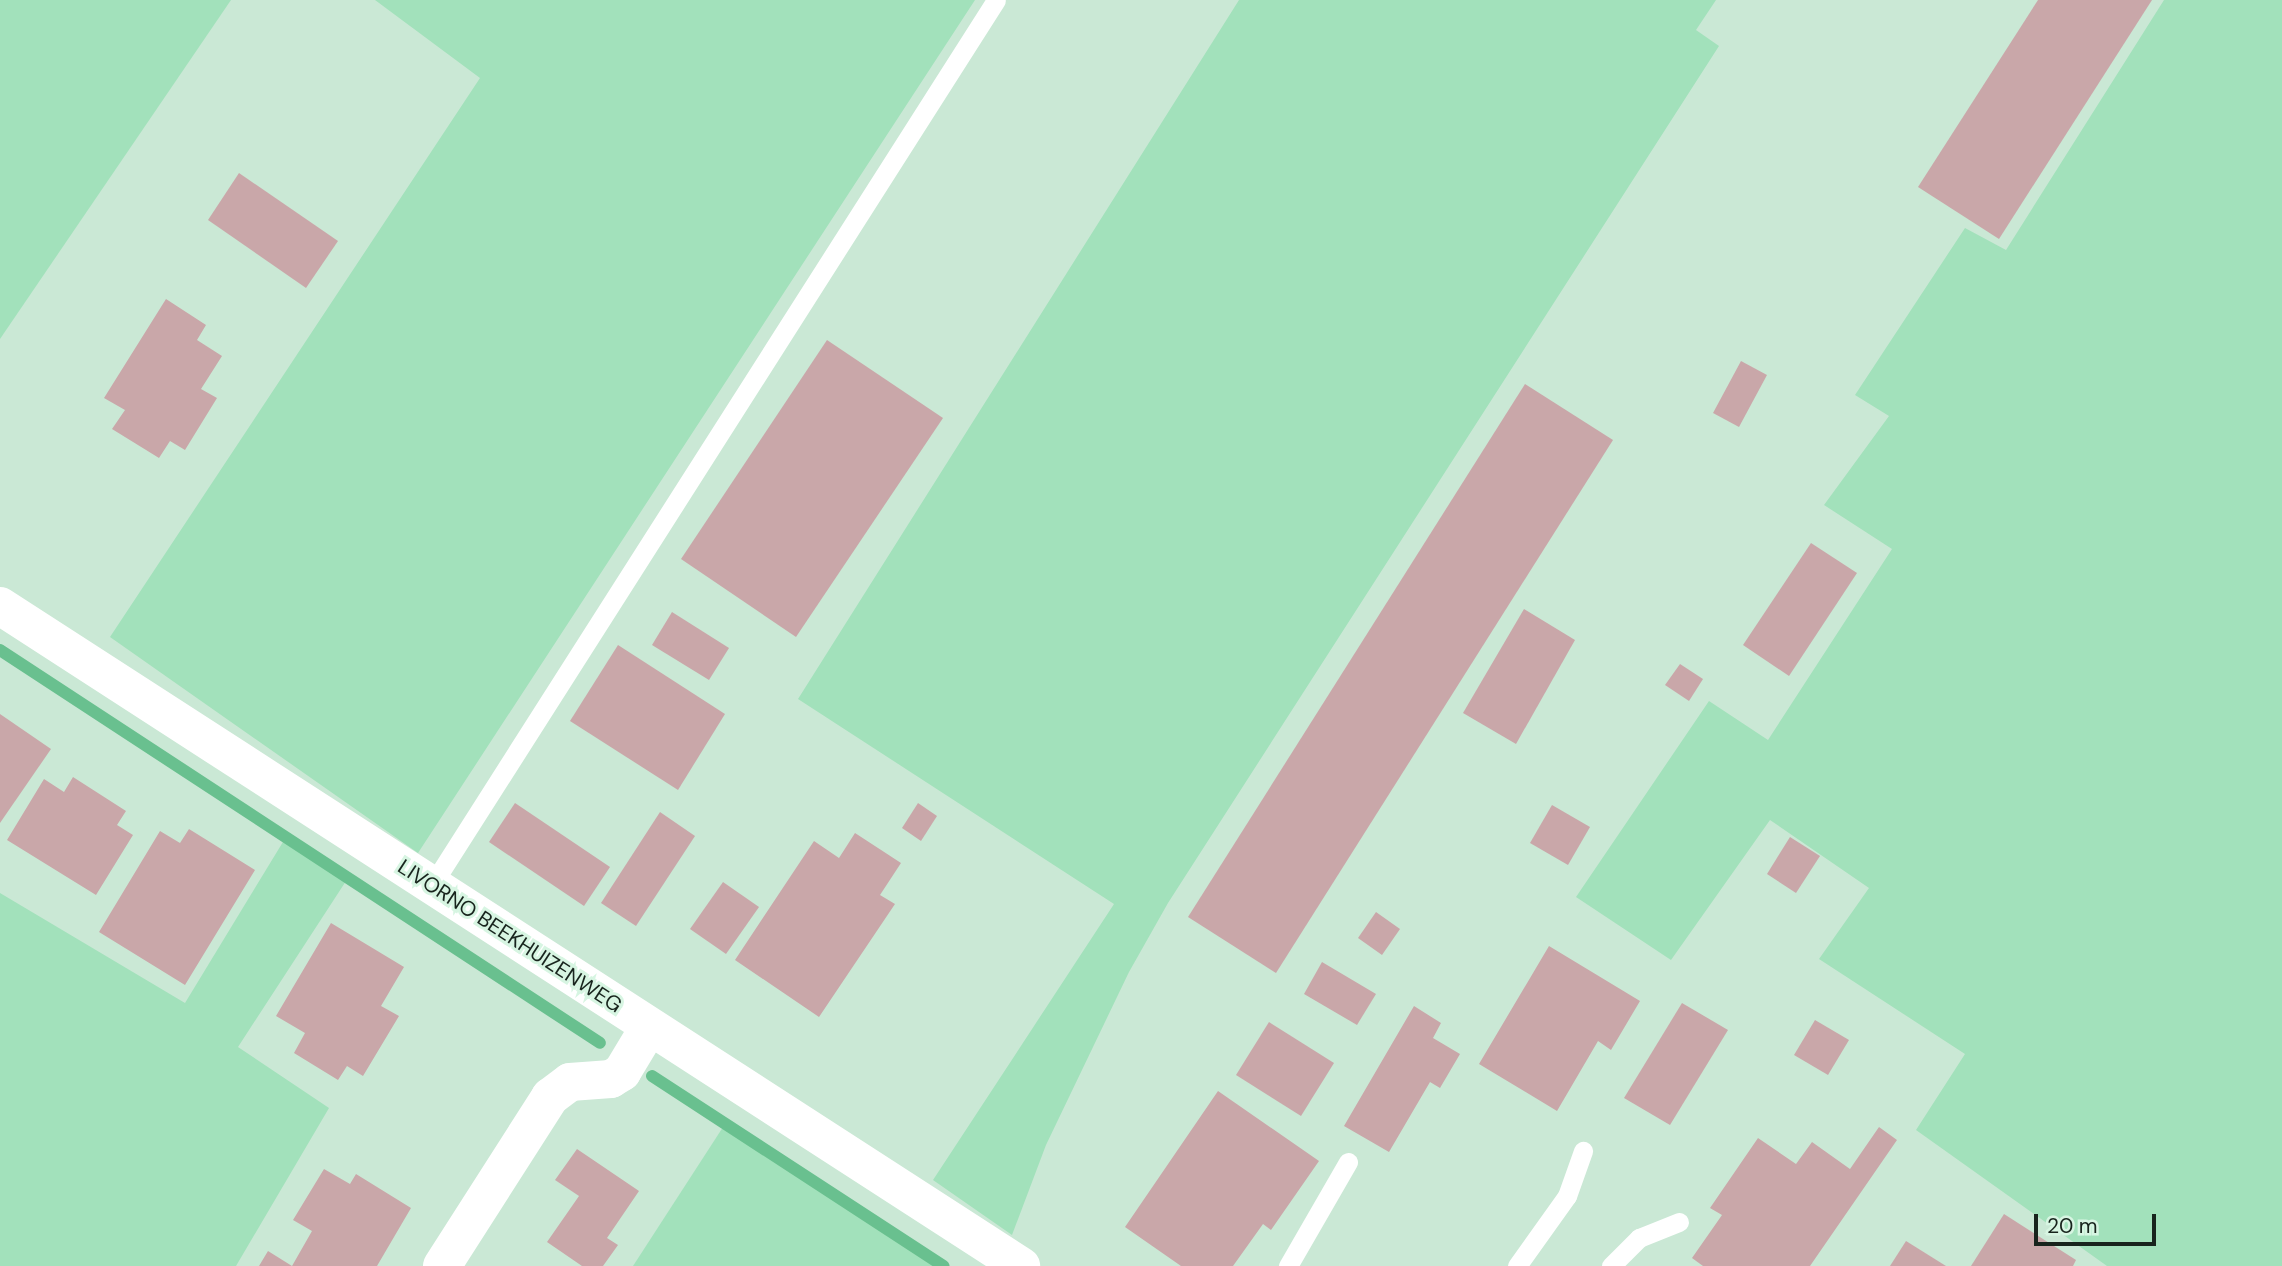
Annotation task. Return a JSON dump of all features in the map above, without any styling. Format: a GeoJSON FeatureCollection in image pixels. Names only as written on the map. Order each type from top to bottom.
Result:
{"type":"FeatureCollection","features":[{"type":"Feature","properties":{"kind":"street","name":"LIVORNO BEEKHUIZENWEG"},"geometry":{"type":"LineString","coordinates":[[0,606],[1020,1266]]}},
{"type":"Feature","properties":{"kind":"street"},"geometry":{"type":"LineString","coordinates":[[442,1266],[550,1097],[570,1082],[611,1079],[622,1072],[649,1027]]}},
{"type":"Feature","properties":{"kind":"lane"},"geometry":{"type":"LineString","coordinates":[[432,885],[996,0]]}},
{"type":"Feature","properties":{"kind":"lane"},"geometry":{"type":"LineString","coordinates":[[1517,1266],[1567,1196],[1583,1151]]}},
{"type":"Feature","properties":{"kind":"lane"},"geometry":{"type":"LineString","coordinates":[[1288,1266],[1348,1162]]}},
{"type":"Feature","properties":{"kind":"lane"},"geometry":{"type":"LineString","coordinates":[[1611,1266],[1639,1238],[1679,1222]]}},
{"type":"Feature","properties":{"kind":"green space"},"geometry":{"type":"Polygon","coordinates":[[[0,0],[231,0],[0,339],[0,0]]]}},
{"type":"Feature","properties":{"kind":"green space"},"geometry":{"type":"Polygon","coordinates":[[[375,0],[975,0],[418,853],[110,637],[480,78],[375,0]]]}},
{"type":"Feature","properties":{"kind":"green space"},"geometry":{"type":"Polygon","coordinates":[[[1239,0],[1716,0],[1696,30],[1719,46],[1168,903],[1129,972],[1046,1145],[1012,1235],[933,1180],[1114,904],[798,699],[1239,0]]]}},
{"type":"Feature","properties":{"kind":"green space"},"geometry":{"type":"Polygon","coordinates":[[[2164,0],[2282,0],[2282,1266],[2107,1266],[1916,1130],[1965,1054],[1819,959],[1869,888],[1770,820],[1671,960],[1576,897],[1709,701],[1768,740],[1892,549],[1824,505],[1889,416],[1855,395],[1965,228],[2006,250],[2164,0]]]}},
{"type":"Feature","properties":{"kind":"green space"},"geometry":{"type":"Polygon","coordinates":[[[286,837],[348,878],[238,1047],[329,1108],[236,1266],[0,1266],[0,893],[185,1003],[286,837]]]}},
{"type":"Feature","properties":{"kind":"green space"},"geometry":{"type":"Polygon","coordinates":[[[725,1124],[943,1266],[633,1266],[725,1124]]]}},
{"type":"Feature","properties":{"kind":"building"},"geometry":{"type":"Polygon","coordinates":[[[2038,0],[2152,0],[1999,239],[1918,187],[2038,0]]]}},
{"type":"Feature","properties":{"kind":"building"},"geometry":{"type":"Polygon","coordinates":[[[239,173],[338,241],[306,288],[208,220],[239,173]]]}},
{"type":"Feature","properties":{"kind":"building"},"geometry":{"type":"Polygon","coordinates":[[[166,299],[206,325],[197,340],[222,356],[201,389],[217,398],[185,450],[170,441],[159,458],[112,429],[125,410],[104,398],[166,299]]]}},
{"type":"Feature","properties":{"kind":"building"},"geometry":{"type":"Polygon","coordinates":[[[827,340],[943,418],[796,637],[681,559],[827,340]]]}},
{"type":"Feature","properties":{"kind":"building"},"geometry":{"type":"Polygon","coordinates":[[[1741,361],[1767,375],[1739,427],[1713,413],[1741,361]]]}},
{"type":"Feature","properties":{"kind":"building"},"geometry":{"type":"Polygon","coordinates":[[[1525,384],[1613,440],[1276,973],[1188,917],[1525,384]]]}},
{"type":"Feature","properties":{"kind":"building"},"geometry":{"type":"Polygon","coordinates":[[[1811,543],[1857,573],[1789,676],[1743,645],[1811,543]]]}},
{"type":"Feature","properties":{"kind":"building"},"geometry":{"type":"Polygon","coordinates":[[[1524,609],[1575,640],[1516,744],[1463,713],[1524,609]]]}},
{"type":"Feature","properties":{"kind":"building"},"geometry":{"type":"Polygon","coordinates":[[[672,612],[729,648],[709,680],[652,645],[672,612]]]}},
{"type":"Feature","properties":{"kind":"building"},"geometry":{"type":"Polygon","coordinates":[[[618,645],[725,714],[678,790],[570,721],[618,645]]]}},
{"type":"Feature","properties":{"kind":"building"},"geometry":{"type":"Polygon","coordinates":[[[1680,664],[1703,679],[1689,701],[1665,685],[1680,664]]]}},
{"type":"Feature","properties":{"kind":"building"},"geometry":{"type":"Polygon","coordinates":[[[0,714],[51,749],[0,823],[0,714]]]}},
{"type":"Feature","properties":{"kind":"building"},"geometry":{"type":"Polygon","coordinates":[[[73,777],[126,811],[117,825],[133,835],[96,895],[7,840],[44,779],[64,792],[73,777]]]}},
{"type":"Feature","properties":{"kind":"building"},"geometry":{"type":"Polygon","coordinates":[[[515,803],[610,867],[584,906],[489,842],[515,803]]]}},
{"type":"Feature","properties":{"kind":"building"},"geometry":{"type":"Polygon","coordinates":[[[918,803],[937,816],[921,841],[902,828],[918,803]]]}},
{"type":"Feature","properties":{"kind":"building"},"geometry":{"type":"Polygon","coordinates":[[[1552,805],[1590,827],[1568,865],[1530,843],[1552,805]]]}},
{"type":"Feature","properties":{"kind":"building"},"geometry":{"type":"Polygon","coordinates":[[[660,812],[695,836],[636,926],[601,903],[660,812]]]}},
{"type":"Feature","properties":{"kind":"building"},"geometry":{"type":"Polygon","coordinates":[[[189,829],[255,870],[185,985],[99,932],[160,831],[180,843],[189,829]]]}},
{"type":"Feature","properties":{"kind":"building"},"geometry":{"type":"Polygon","coordinates":[[[855,833],[901,863],[880,895],[895,904],[819,1017],[735,960],[814,841],[839,858],[855,833]]]}},
{"type":"Feature","properties":{"kind":"building"},"geometry":{"type":"Polygon","coordinates":[[[1790,837],[1820,856],[1796,893],[1767,874],[1790,837]]]}},
{"type":"Feature","properties":{"kind":"building"},"geometry":{"type":"Polygon","coordinates":[[[723,882],[759,907],[726,954],[690,929],[723,882]]]}},
{"type":"Feature","properties":{"kind":"building"},"geometry":{"type":"Polygon","coordinates":[[[1376,912],[1400,929],[1382,955],[1358,938],[1376,912]]]}},
{"type":"Feature","properties":{"kind":"building"},"geometry":{"type":"Polygon","coordinates":[[[331,923],[404,967],[381,1006],[399,1016],[363,1076],[347,1066],[338,1080],[294,1053],[305,1033],[276,1016],[331,923]]]}},
{"type":"Feature","properties":{"kind":"building"},"geometry":{"type":"Polygon","coordinates":[[[1549,946],[1640,1001],[1611,1050],[1598,1041],[1557,1111],[1479,1064],[1549,946]]]}},
{"type":"Feature","properties":{"kind":"building"},"geometry":{"type":"Polygon","coordinates":[[[1322,962],[1376,994],[1357,1025],[1304,994],[1322,962]]]}},
{"type":"Feature","properties":{"kind":"building"},"geometry":{"type":"Polygon","coordinates":[[[1682,1003],[1728,1030],[1670,1125],[1624,1098],[1682,1003]]]}},
{"type":"Feature","properties":{"kind":"building"},"geometry":{"type":"Polygon","coordinates":[[[1414,1006],[1441,1023],[1433,1038],[1460,1054],[1440,1088],[1430,1082],[1389,1152],[1344,1126],[1414,1006]]]}},
{"type":"Feature","properties":{"kind":"building"},"geometry":{"type":"Polygon","coordinates":[[[1815,1020],[1849,1040],[1828,1075],[1794,1055],[1815,1020]]]}},
{"type":"Feature","properties":{"kind":"building"},"geometry":{"type":"Polygon","coordinates":[[[1269,1022],[1334,1063],[1301,1116],[1236,1075],[1269,1022]]]}},
{"type":"Feature","properties":{"kind":"building"},"geometry":{"type":"Polygon","coordinates":[[[1218,1091],[1319,1161],[1271,1230],[1263,1224],[1233,1266],[1181,1266],[1125,1227],[1218,1091]]]}},
{"type":"Feature","properties":{"kind":"building"},"geometry":{"type":"Polygon","coordinates":[[[1879,1127],[1897,1140],[1810,1266],[1703,1266],[1692,1258],[1722,1215],[1710,1208],[1758,1138],[1796,1164],[1812,1142],[1850,1169],[1879,1127]]]}},
{"type":"Feature","properties":{"kind":"building"},"geometry":{"type":"Polygon","coordinates":[[[577,1149],[639,1191],[607,1238],[618,1245],[603,1266],[582,1266],[547,1242],[579,1196],[555,1180],[577,1149]]]}},
{"type":"Feature","properties":{"kind":"building"},"geometry":{"type":"Polygon","coordinates":[[[324,1169],[350,1184],[356,1174],[411,1208],[377,1266],[292,1266],[312,1231],[293,1220],[324,1169]]]}},
{"type":"Feature","properties":{"kind":"building"},"geometry":{"type":"Polygon","coordinates":[[[2004,1214],[2076,1260],[2073,1266],[1971,1266],[2004,1214]]]}},
{"type":"Feature","properties":{"kind":"building"},"geometry":{"type":"Polygon","coordinates":[[[1906,1241],[1946,1266],[1890,1266],[1906,1241]]]}},
{"type":"Feature","properties":{"kind":"building"},"geometry":{"type":"Polygon","coordinates":[[[268,1251],[292,1266],[259,1266],[268,1251]]]}},
{"type":"Feature","properties":{"kind":"waterway"},"geometry":{"type":"LineString","coordinates":[[0,650],[600,1043]]}},
{"type":"Feature","properties":{"kind":"waterway"},"geometry":{"type":"LineString","coordinates":[[652,1076],[943,1266]]}}]}
